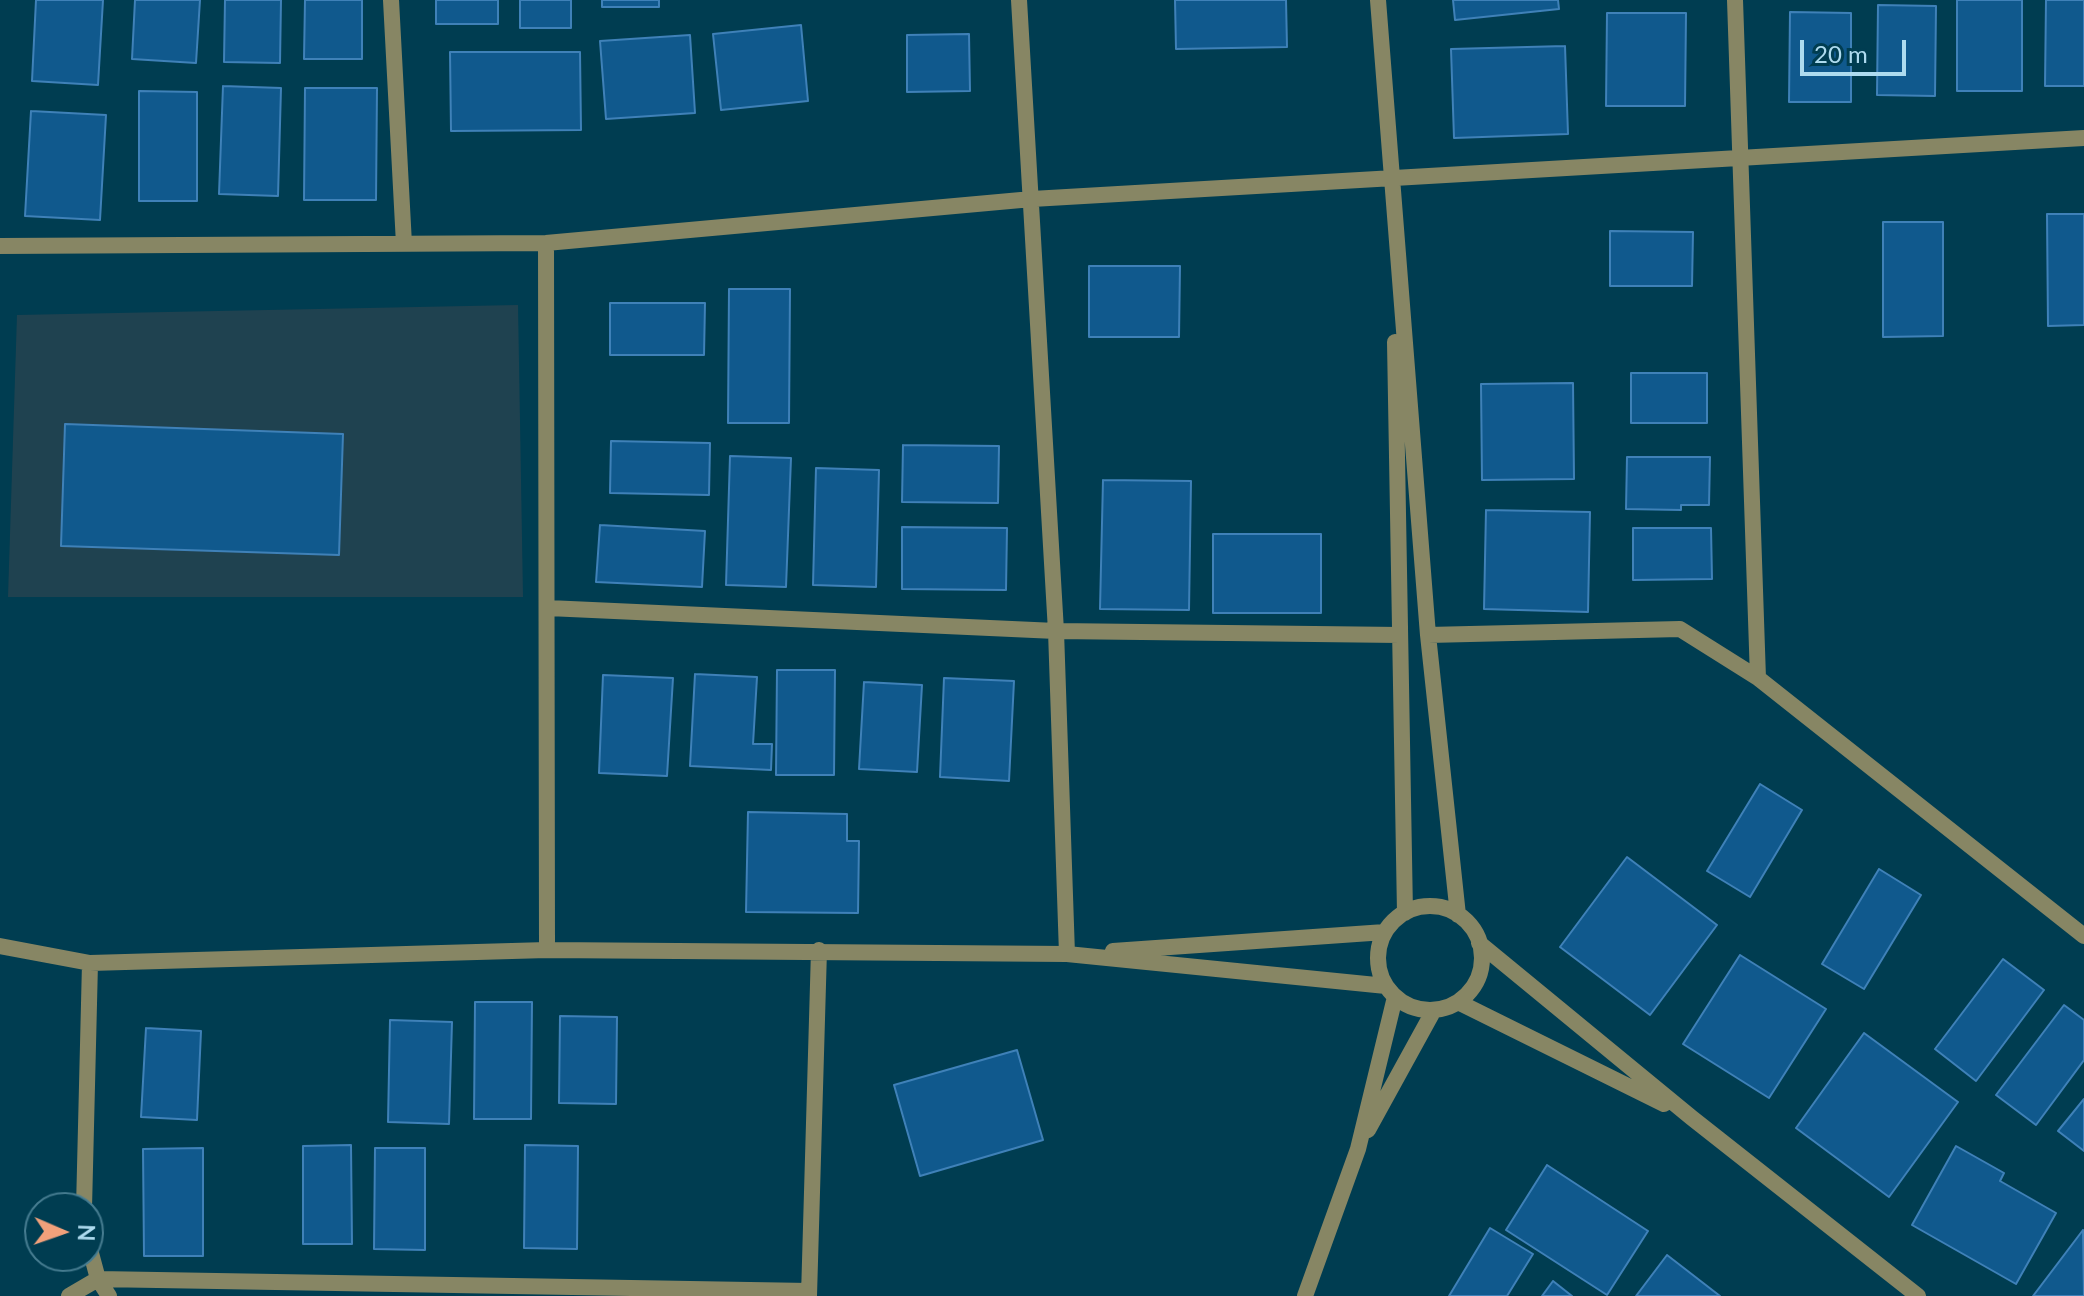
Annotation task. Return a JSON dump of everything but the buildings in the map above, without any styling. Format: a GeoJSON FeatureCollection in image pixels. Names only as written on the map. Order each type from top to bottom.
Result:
{"type":"FeatureCollection","features":[{"type":"Feature","properties":{"kind":"street"},"geometry":{"type":"LineString","coordinates":[[391,0],[404,244]]}},
{"type":"Feature","properties":{"kind":"street"},"geometry":{"type":"LineString","coordinates":[[1019,0],[1056,631],[1067,954]]}},
{"type":"Feature","properties":{"kind":"street"},"geometry":{"type":"LineString","coordinates":[[1378,0],[1428,635],[1458,915],[1479,943],[1692,1118],[1918,1296]]}},
{"type":"Feature","properties":{"kind":"street"},"geometry":{"type":"LineString","coordinates":[[1735,0],[1758,678]]}},
{"type":"Feature","properties":{"kind":"street"},"geometry":{"type":"LineString","coordinates":[[0,246],[546,243],[1032,199],[2084,138]]}},
{"type":"Feature","properties":{"kind":"street"},"geometry":{"type":"LineString","coordinates":[[1392,176],[1405,913]]}},
{"type":"Feature","properties":{"kind":"street"},"geometry":{"type":"LineString","coordinates":[[546,243],[547,950]]}},
{"type":"Feature","properties":{"kind":"street"},"geometry":{"type":"LineString","coordinates":[[548,608],[1056,631],[1400,635]]}},
{"type":"Feature","properties":{"kind":"street"},"geometry":{"type":"LineString","coordinates":[[1428,635],[1680,629],[1758,678],[2084,936]]}},
{"type":"Feature","properties":{"kind":"street"},"geometry":{"type":"LineString","coordinates":[[1458,915],[1432,906],[1405,913],[1385,932],[1378,959],[1391,991],[1407,1005],[1434,1010],[1458,1002],[1471,991],[1479,976],[1479,943]]}},
{"type":"Feature","properties":{"kind":"street"},"geometry":{"type":"LineString","coordinates":[[0,946],[90,963],[547,950],[1067,954],[1385,932]]}},
{"type":"Feature","properties":{"kind":"street"},"geometry":{"type":"LineString","coordinates":[[69,1296],[98,1279],[500,1290],[809,1294],[819,950]]}},
{"type":"Feature","properties":{"kind":"street"},"geometry":{"type":"LineString","coordinates":[[1067,954],[1391,991]]}},
{"type":"Feature","properties":{"kind":"street"},"geometry":{"type":"LineString","coordinates":[[84,1192],[90,963]]}},
{"type":"Feature","properties":{"kind":"street"},"geometry":{"type":"LineString","coordinates":[[1305,1296],[1358,1149],[1391,991]]}},
{"type":"Feature","properties":{"kind":"street"},"geometry":{"type":"LineString","coordinates":[[1458,1002],[1692,1118]]}},
{"type":"Feature","properties":{"kind":"street"},"geometry":{"type":"LineString","coordinates":[[1358,1149],[1434,1010]]}},
{"type":"Feature","properties":{"kind":"street"},"geometry":{"type":"LineString","coordinates":[[96,1272],[109,1296]]}},
{"type":"Feature","properties":{"kind":"shaded area"},"geometry":{"type":"Polygon","coordinates":[[[518,305],[523,597],[8,597],[17,315],[518,305]]]}}]}
